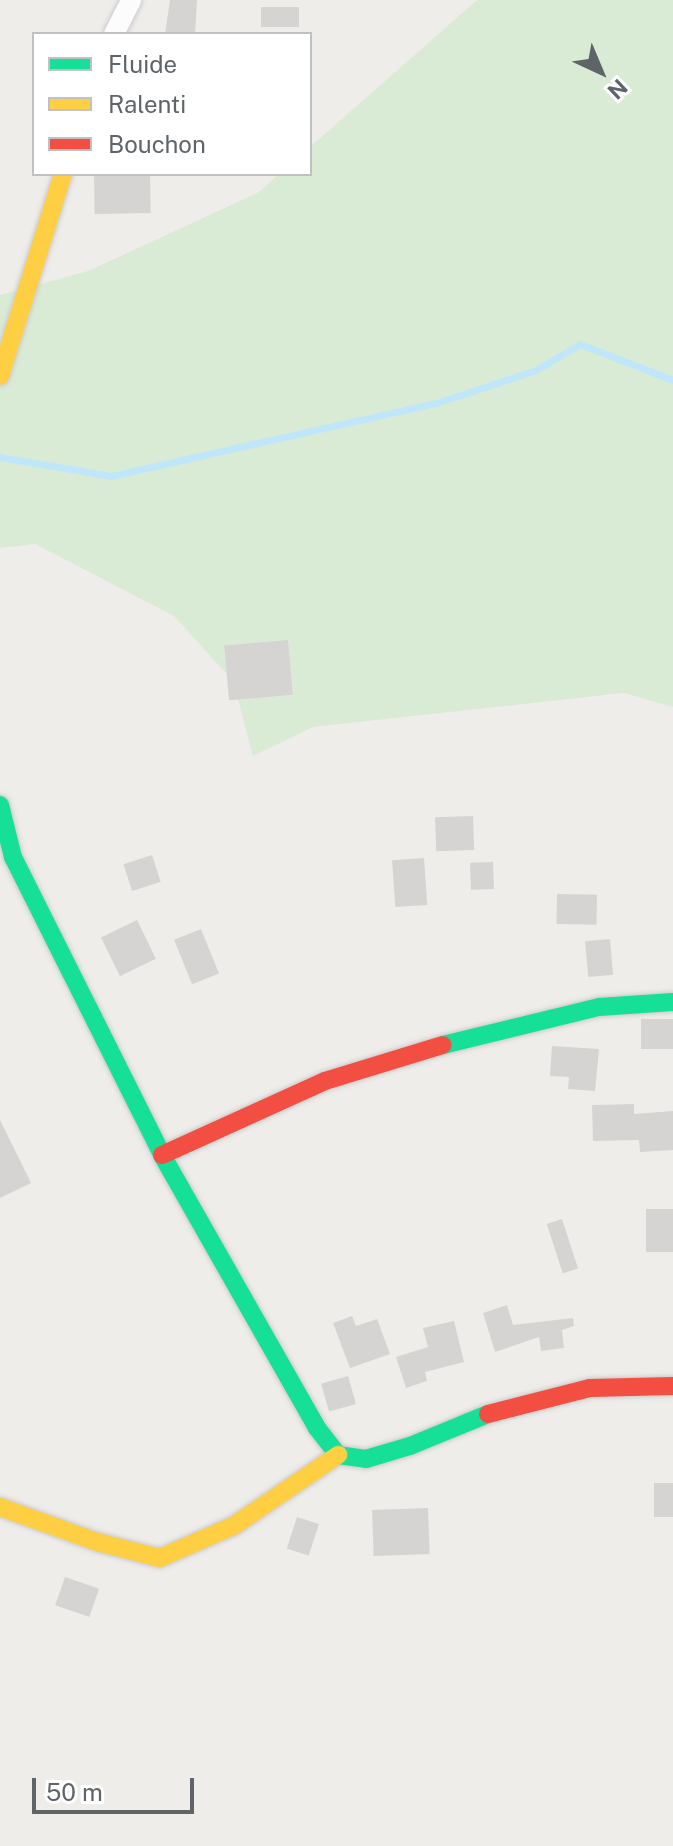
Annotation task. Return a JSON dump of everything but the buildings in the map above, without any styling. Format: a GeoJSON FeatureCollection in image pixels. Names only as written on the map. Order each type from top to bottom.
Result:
{"type":"FeatureCollection","features":[{"type":"Feature","properties":{"kind":"street"},"geometry":{"type":"LineString","coordinates":[[115,32],[131,0]]}},
{"type":"Feature","properties":{"kind":"street"},"geometry":{"type":"LineString","coordinates":[[0,376],[62,176]]}},
{"type":"Feature","properties":{"kind":"street"},"geometry":{"type":"LineString","coordinates":[[0,805],[13,857],[162,1155],[317,1428],[338,1455]]}},
{"type":"Feature","properties":{"kind":"street"},"geometry":{"type":"LineString","coordinates":[[162,1155],[325,1081],[477,1034],[599,1007],[673,1002]]}},
{"type":"Feature","properties":{"kind":"street"},"geometry":{"type":"LineString","coordinates":[[0,1507],[97,1542],[160,1558],[235,1525],[338,1455],[366,1459],[410,1446],[502,1408],[590,1388],[673,1386]]}},
{"type":"Feature","properties":{"kind":"green space"},"geometry":{"type":"Polygon","coordinates":[[[477,0],[673,0],[673,707],[624,693],[313,727],[253,756],[233,681],[174,616],[35,544],[0,548],[0,295],[88,271],[259,192],[277,176],[312,176],[312,145],[477,0]]]}},
{"type":"Feature","properties":{"kind":"waterway"},"geometry":{"type":"LineString","coordinates":[[0,457],[111,476],[436,403],[536,370],[580,344],[673,380]]}},
{"type":"Feature","properties":{"kind":"traffic: fast"},"geometry":{"type":"LineString","coordinates":[[0,805],[13,857],[162,1155],[317,1428],[338,1455],[366,1459],[410,1446],[488,1414]]}},
{"type":"Feature","properties":{"kind":"traffic: fast"},"geometry":{"type":"LineString","coordinates":[[443,1045],[599,1007],[673,1002]]}},
{"type":"Feature","properties":{"kind":"traffic: slow"},"geometry":{"type":"LineString","coordinates":[[0,376],[62,176]]}},
{"type":"Feature","properties":{"kind":"traffic: slow"},"geometry":{"type":"LineString","coordinates":[[0,1507],[97,1542],[160,1558],[235,1525],[338,1455]]}},
{"type":"Feature","properties":{"kind":"traffic: jam"},"geometry":{"type":"LineString","coordinates":[[162,1155],[325,1081],[443,1045]]}},
{"type":"Feature","properties":{"kind":"traffic: jam"},"geometry":{"type":"LineString","coordinates":[[488,1414],[590,1388],[673,1386]]}}]}
